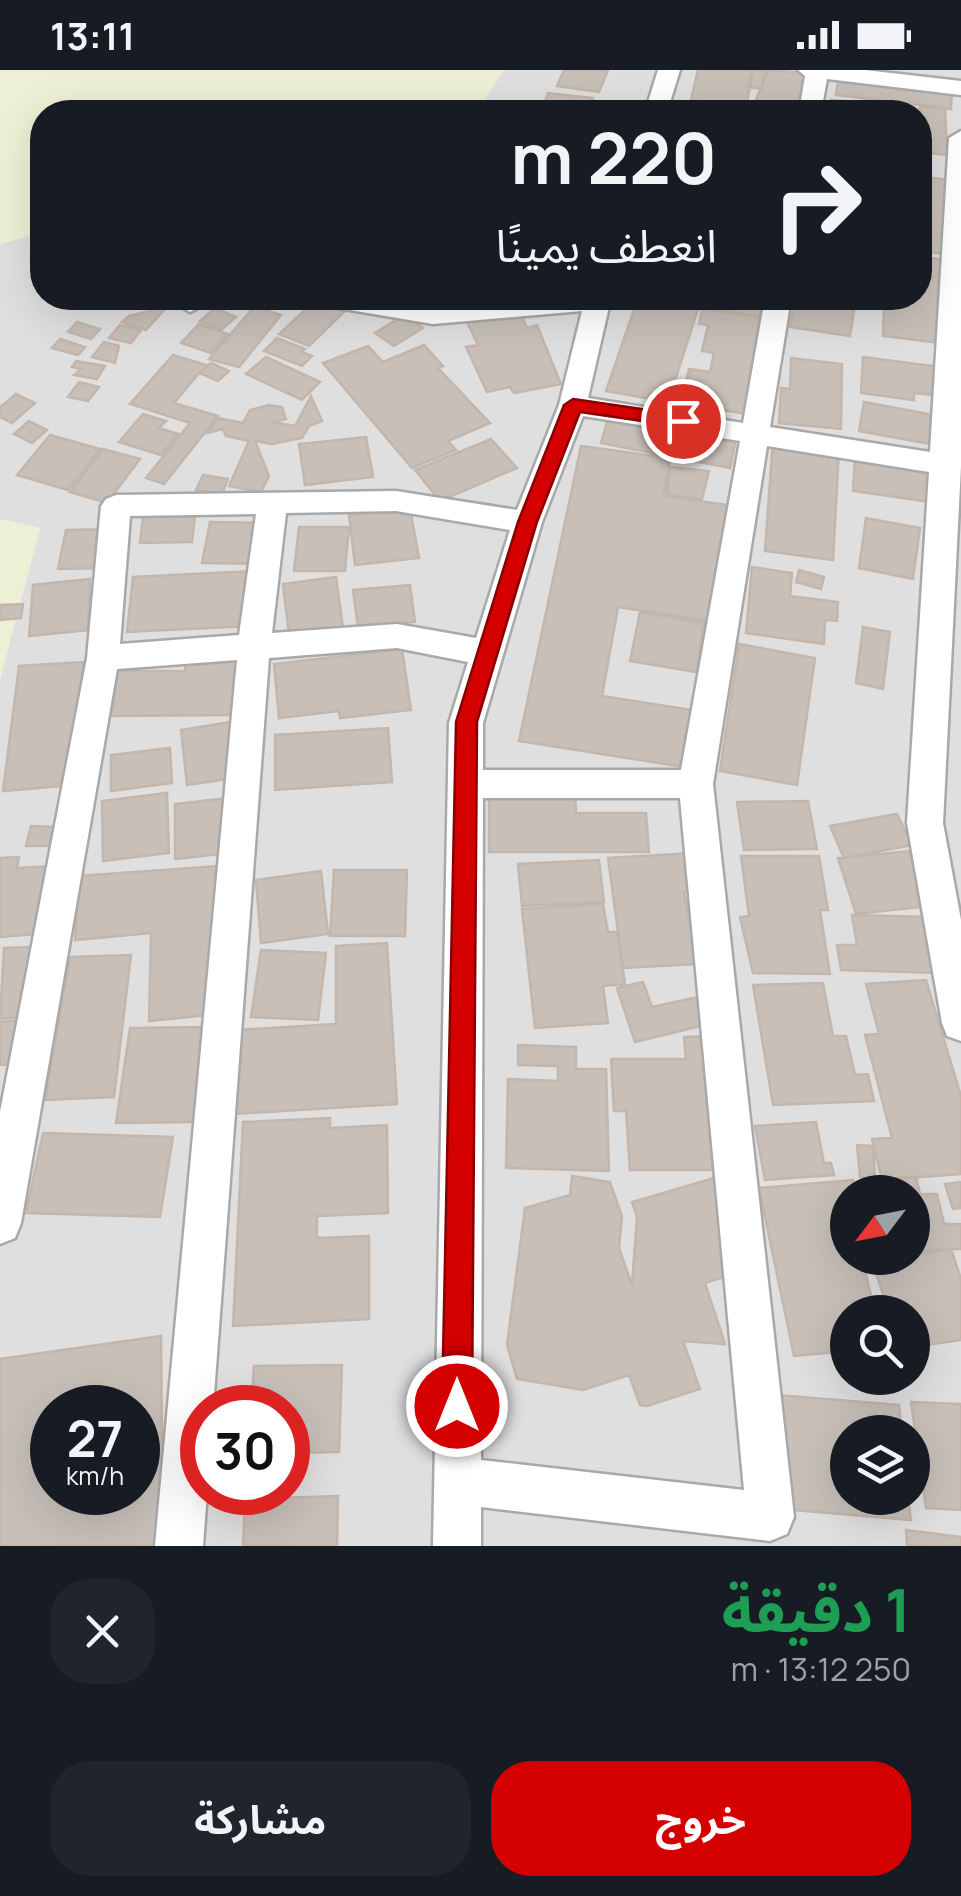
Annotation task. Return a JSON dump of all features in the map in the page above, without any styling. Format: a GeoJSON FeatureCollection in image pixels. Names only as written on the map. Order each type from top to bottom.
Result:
{"type":"FeatureCollection","features":[{"type":"Feature","properties":{"kind":"street"},"geometry":{"type":"LineString","coordinates":[[660,100],[669,70]]}},
{"type":"Feature","properties":{"kind":"street"},"geometry":{"type":"LineString","coordinates":[[811,100],[814,70],[961,88]]}},
{"type":"Feature","properties":{"kind":"street"},"geometry":{"type":"LineString","coordinates":[[961,138],[947,465],[925,822],[961,1023]]}},
{"type":"Feature","properties":{"kind":"street"},"geometry":{"type":"LineString","coordinates":[[397,310],[433,316],[494,310]]}},
{"type":"Feature","properties":{"kind":"street"},"geometry":{"type":"LineString","coordinates":[[457,1546],[466,722],[527,522],[573,405],[595,310]]}},
{"type":"Feature","properties":{"kind":"street"},"geometry":{"type":"LineString","coordinates":[[457,1482],[770,1517],[696,784],[776,310]]}},
{"type":"Feature","properties":{"kind":"street"},"geometry":{"type":"LineString","coordinates":[[573,405],[947,465]]}},
{"type":"Feature","properties":{"kind":"street"},"geometry":{"type":"LineString","coordinates":[[0,1223],[103,658],[116,506],[396,501],[527,522]]}},
{"type":"Feature","properties":{"kind":"street"},"geometry":{"type":"LineString","coordinates":[[179,1546],[254,646],[272,504]]}},
{"type":"Feature","properties":{"kind":"street"},"geometry":{"type":"LineString","coordinates":[[103,658],[397,636],[487,653]]}},
{"type":"Feature","properties":{"kind":"street"},"geometry":{"type":"LineString","coordinates":[[465,784],[696,784]]}},
{"type":"Feature","properties":{"kind":"shaded area"},"geometry":{"type":"Polygon","coordinates":[[[504,70],[961,70],[961,1546],[0,1546],[0,679],[40,528],[0,519],[0,244],[30,235],[30,310],[932,310],[932,100],[482,100],[504,70]]]}},
{"type":"Feature","properties":{"kind":"green space"},"geometry":{"type":"Polygon","coordinates":[[[0,70],[504,70],[482,100],[30,100],[30,235],[0,244],[0,70]]]}},
{"type":"Feature","properties":{"kind":"green space"},"geometry":{"type":"Polygon","coordinates":[[[0,519],[40,528],[0,679],[0,519]]]}},
{"type":"Feature","properties":{"kind":"building"},"geometry":{"type":"Polygon","coordinates":[[[564,70],[608,70],[599,92],[557,86],[564,70]]]}},
{"type":"Feature","properties":{"kind":"building"},"geometry":{"type":"Polygon","coordinates":[[[698,70],[753,70],[747,100],[691,100],[698,70]]]}},
{"type":"Feature","properties":{"kind":"building"},"geometry":{"type":"Polygon","coordinates":[[[753,70],[766,70],[761,89],[748,87],[753,70]]]}},
{"type":"Feature","properties":{"kind":"building"},"geometry":{"type":"Polygon","coordinates":[[[768,70],[806,73],[800,100],[756,100],[768,70]]]}},
{"type":"Feature","properties":{"kind":"building"},"geometry":{"type":"Polygon","coordinates":[[[839,75],[952,88],[951,109],[932,107],[932,100],[836,95],[839,75]]]}},
{"type":"Feature","properties":{"kind":"building"},"geometry":{"type":"Polygon","coordinates":[[[548,93],[593,98],[592,100],[545,100],[548,93]]]}},
{"type":"Feature","properties":{"kind":"building"},"geometry":{"type":"Polygon","coordinates":[[[932,108],[945,109],[947,155],[932,153],[932,108]]]}},
{"type":"Feature","properties":{"kind":"building"},"geometry":{"type":"Polygon","coordinates":[[[932,178],[949,180],[943,254],[932,253],[932,178]]]}},
{"type":"Feature","properties":{"kind":"building"},"geometry":{"type":"Polygon","coordinates":[[[932,258],[940,259],[940,343],[883,336],[884,310],[932,310],[932,258]]]}},
{"type":"Feature","properties":{"kind":"building"},"geometry":{"type":"Polygon","coordinates":[[[164,310],[146,330],[122,322],[129,316],[164,310]]]}},
{"type":"Feature","properties":{"kind":"building"},"geometry":{"type":"Polygon","coordinates":[[[213,310],[236,317],[221,330],[200,321],[213,310]]]}},
{"type":"Feature","properties":{"kind":"building"},"geometry":{"type":"Polygon","coordinates":[[[251,310],[281,315],[239,367],[209,359],[251,310]]]}},
{"type":"Feature","properties":{"kind":"building"},"geometry":{"type":"Polygon","coordinates":[[[305,310],[346,310],[309,346],[279,334],[305,310]]]}},
{"type":"Feature","properties":{"kind":"building"},"geometry":{"type":"Polygon","coordinates":[[[634,310],[698,310],[668,402],[606,391],[634,310]]]}},
{"type":"Feature","properties":{"kind":"building"},"geometry":{"type":"Polygon","coordinates":[[[702,310],[766,318],[748,414],[681,404],[689,369],[710,372],[714,353],[702,351],[708,325],[699,324],[702,310]]]}},
{"type":"Feature","properties":{"kind":"building"},"geometry":{"type":"Polygon","coordinates":[[[722,310],[764,310],[762,317],[722,310]]]}},
{"type":"Feature","properties":{"kind":"building"},"geometry":{"type":"Polygon","coordinates":[[[793,310],[854,310],[850,336],[790,327],[793,310]]]}},
{"type":"Feature","properties":{"kind":"building"},"geometry":{"type":"Polygon","coordinates":[[[520,312],[527,328],[537,325],[561,384],[514,393],[510,387],[487,392],[466,347],[478,345],[467,322],[520,312]]]}},
{"type":"Feature","properties":{"kind":"building"},"geometry":{"type":"Polygon","coordinates":[[[404,315],[423,328],[394,346],[375,333],[404,315]]]}},
{"type":"Feature","properties":{"kind":"building"},"geometry":{"type":"Polygon","coordinates":[[[77,322],[100,329],[91,339],[68,332],[77,322]]]}},
{"type":"Feature","properties":{"kind":"building"},"geometry":{"type":"Polygon","coordinates":[[[199,324],[228,334],[211,353],[181,343],[199,324]]]}},
{"type":"Feature","properties":{"kind":"building"},"geometry":{"type":"Polygon","coordinates":[[[120,325],[141,330],[131,343],[109,338],[120,325]]]}},
{"type":"Feature","properties":{"kind":"building"},"geometry":{"type":"Polygon","coordinates":[[[277,338],[305,349],[302,352],[312,356],[302,366],[264,351],[277,338]]]}},
{"type":"Feature","properties":{"kind":"building"},"geometry":{"type":"Polygon","coordinates":[[[60,339],[85,347],[78,355],[52,348],[60,339]]]}},
{"type":"Feature","properties":{"kind":"building"},"geometry":{"type":"Polygon","coordinates":[[[104,342],[119,346],[115,363],[92,357],[104,342]]]}},
{"type":"Feature","properties":{"kind":"building"},"geometry":{"type":"Polygon","coordinates":[[[424,345],[443,366],[438,368],[490,423],[448,441],[456,450],[412,468],[323,363],[368,346],[383,362],[424,345]]]}},
{"type":"Feature","properties":{"kind":"building"},"geometry":{"type":"Polygon","coordinates":[[[173,355],[206,365],[174,403],[218,416],[164,484],[146,478],[190,423],[130,404],[173,355]]]}},
{"type":"Feature","properties":{"kind":"building"},"geometry":{"type":"Polygon","coordinates":[[[266,357],[320,382],[302,400],[246,374],[266,357]]]}},
{"type":"Feature","properties":{"kind":"building"},"geometry":{"type":"Polygon","coordinates":[[[863,357],[941,367],[941,396],[914,393],[914,400],[861,393],[863,357]]]}},
{"type":"Feature","properties":{"kind":"building"},"geometry":{"type":"Polygon","coordinates":[[[791,358],[842,364],[841,429],[779,423],[781,388],[790,389],[791,358]]]}},
{"type":"Feature","properties":{"kind":"building"},"geometry":{"type":"Polygon","coordinates":[[[76,361],[105,366],[97,379],[74,375],[81,369],[72,367],[76,361]]]}},
{"type":"Feature","properties":{"kind":"building"},"geometry":{"type":"Polygon","coordinates":[[[211,363],[229,371],[218,381],[199,373],[211,363]]]}},
{"type":"Feature","properties":{"kind":"building"},"geometry":{"type":"Polygon","coordinates":[[[79,382],[99,387],[88,401],[68,397],[79,382]]]}},
{"type":"Feature","properties":{"kind":"building"},"geometry":{"type":"Polygon","coordinates":[[[16,394],[35,403],[12,423],[0,417],[0,407],[16,394]]]}},
{"type":"Feature","properties":{"kind":"building"},"geometry":{"type":"Polygon","coordinates":[[[311,396],[322,421],[309,426],[302,438],[272,444],[255,441],[269,476],[261,492],[229,486],[249,441],[226,436],[223,429],[208,433],[217,418],[243,423],[250,410],[269,405],[282,407],[286,419],[271,422],[295,426],[311,396]]]}},
{"type":"Feature","properties":{"kind":"building"},"geometry":{"type":"Polygon","coordinates":[[[864,402],[934,415],[930,444],[859,431],[864,402]]]}},
{"type":"Feature","properties":{"kind":"building"},"geometry":{"type":"Polygon","coordinates":[[[143,414],[166,421],[159,428],[178,434],[161,455],[119,442],[143,414]]]}},
{"type":"Feature","properties":{"kind":"building"},"geometry":{"type":"Polygon","coordinates":[[[608,418],[736,439],[730,468],[601,443],[608,418]]]}},
{"type":"Feature","properties":{"kind":"building"},"geometry":{"type":"Polygon","coordinates":[[[29,421],[47,430],[32,443],[14,434],[29,421]]]}},
{"type":"Feature","properties":{"kind":"building"},"geometry":{"type":"Polygon","coordinates":[[[50,435],[100,449],[68,490],[17,475],[50,435]]]}},
{"type":"Feature","properties":{"kind":"building"},"geometry":{"type":"Polygon","coordinates":[[[366,437],[373,477],[305,485],[299,444],[366,437]]]}},
{"type":"Feature","properties":{"kind":"building"},"geometry":{"type":"Polygon","coordinates":[[[491,439],[517,468],[440,501],[415,470],[491,439]]]}},
{"type":"Feature","properties":{"kind":"building"},"geometry":{"type":"Polygon","coordinates":[[[773,440],[839,449],[833,560],[765,551],[773,440]]]}},
{"type":"Feature","properties":{"kind":"building"},"geometry":{"type":"Polygon","coordinates":[[[581,446],[670,458],[664,496],[728,505],[714,622],[618,607],[602,696],[692,710],[684,767],[519,741],[581,446]]]}},
{"type":"Feature","properties":{"kind":"building"},"geometry":{"type":"Polygon","coordinates":[[[103,449],[140,459],[107,503],[70,492],[103,449]]]}},
{"type":"Feature","properties":{"kind":"building"},"geometry":{"type":"Polygon","coordinates":[[[855,454],[931,464],[931,502],[853,491],[855,454]]]}},
{"type":"Feature","properties":{"kind":"building"},"geometry":{"type":"Polygon","coordinates":[[[670,467],[709,471],[702,499],[667,495],[670,467]]]}},
{"type":"Feature","properties":{"kind":"building"},"geometry":{"type":"Polygon","coordinates":[[[203,475],[228,479],[222,494],[196,490],[203,475]]]}},
{"type":"Feature","properties":{"kind":"building"},"geometry":{"type":"Polygon","coordinates":[[[410,509],[419,558],[355,565],[349,515],[410,509]]]}},
{"type":"Feature","properties":{"kind":"building"},"geometry":{"type":"Polygon","coordinates":[[[195,516],[192,542],[140,543],[143,517],[195,516]]]}},
{"type":"Feature","properties":{"kind":"building"},"geometry":{"type":"Polygon","coordinates":[[[866,518],[920,528],[913,579],[859,568],[866,518]]]}},
{"type":"Feature","properties":{"kind":"building"},"geometry":{"type":"Polygon","coordinates":[[[210,522],[270,523],[264,564],[202,563],[210,522]]]}},
{"type":"Feature","properties":{"kind":"building"},"geometry":{"type":"Polygon","coordinates":[[[299,527],[349,527],[345,571],[294,571],[299,527]]]}},
{"type":"Feature","properties":{"kind":"building"},"geometry":{"type":"Polygon","coordinates":[[[112,529],[106,568],[58,569],[66,530],[112,529]]]}},
{"type":"Feature","properties":{"kind":"building"},"geometry":{"type":"Polygon","coordinates":[[[752,567],[792,573],[790,596],[838,602],[837,621],[825,620],[824,644],[746,633],[752,567]]]}},
{"type":"Feature","properties":{"kind":"building"},"geometry":{"type":"Polygon","coordinates":[[[799,570],[824,577],[821,589],[796,582],[799,570]]]}},
{"type":"Feature","properties":{"kind":"building"},"geometry":{"type":"Polygon","coordinates":[[[252,571],[250,626],[127,632],[133,577],[252,571]]]}},
{"type":"Feature","properties":{"kind":"building"},"geometry":{"type":"Polygon","coordinates":[[[336,577],[343,628],[289,635],[283,584],[336,577]]]}},
{"type":"Feature","properties":{"kind":"building"},"geometry":{"type":"Polygon","coordinates":[[[90,579],[88,630],[29,636],[33,585],[90,579]]]}},
{"type":"Feature","properties":{"kind":"building"},"geometry":{"type":"Polygon","coordinates":[[[410,585],[415,622],[358,628],[353,590],[410,585]]]}},
{"type":"Feature","properties":{"kind":"building"},"geometry":{"type":"Polygon","coordinates":[[[23,604],[21,618],[0,620],[0,605],[23,604]]]}},
{"type":"Feature","properties":{"kind":"building"},"geometry":{"type":"Polygon","coordinates":[[[640,612],[704,623],[696,672],[630,661],[640,612]]]}},
{"type":"Feature","properties":{"kind":"building"},"geometry":{"type":"Polygon","coordinates":[[[863,627],[890,632],[883,689],[856,683],[863,627]]]}},
{"type":"Feature","properties":{"kind":"building"},"geometry":{"type":"Polygon","coordinates":[[[739,644],[815,658],[797,785],[720,771],[739,644]]]}},
{"type":"Feature","properties":{"kind":"building"},"geometry":{"type":"Polygon","coordinates":[[[402,649],[411,710],[340,718],[339,711],[279,718],[274,664],[402,649]]]}},
{"type":"Feature","properties":{"kind":"building"},"geometry":{"type":"Polygon","coordinates":[[[245,657],[239,715],[111,716],[118,671],[185,671],[186,658],[245,657]]]}},
{"type":"Feature","properties":{"kind":"building"},"geometry":{"type":"Polygon","coordinates":[[[83,662],[72,785],[3,791],[19,666],[83,662]]]}},
{"type":"Feature","properties":{"kind":"building"},"geometry":{"type":"Polygon","coordinates":[[[236,721],[242,777],[187,785],[181,730],[236,721]]]}},
{"type":"Feature","properties":{"kind":"building"},"geometry":{"type":"Polygon","coordinates":[[[388,728],[392,782],[275,790],[275,735],[388,728]]]}},
{"type":"Feature","properties":{"kind":"building"},"geometry":{"type":"Polygon","coordinates":[[[170,748],[172,783],[111,791],[111,755],[170,748]]]}},
{"type":"Feature","properties":{"kind":"building"},"geometry":{"type":"Polygon","coordinates":[[[167,793],[169,853],[103,861],[102,801],[167,793]]]}},
{"type":"Feature","properties":{"kind":"building"},"geometry":{"type":"Polygon","coordinates":[[[489,793],[575,793],[576,813],[646,813],[649,852],[489,852],[489,793]]]}},
{"type":"Feature","properties":{"kind":"building"},"geometry":{"type":"Polygon","coordinates":[[[237,797],[239,852],[175,859],[175,804],[237,797]]]}},
{"type":"Feature","properties":{"kind":"building"},"geometry":{"type":"Polygon","coordinates":[[[808,801],[817,849],[744,850],[737,802],[808,801]]]}},
{"type":"Feature","properties":{"kind":"building"},"geometry":{"type":"Polygon","coordinates":[[[897,814],[912,845],[844,858],[830,826],[897,814]]]}},
{"type":"Feature","properties":{"kind":"building"},"geometry":{"type":"Polygon","coordinates":[[[31,826],[56,827],[52,846],[26,846],[31,826]]]}},
{"type":"Feature","properties":{"kind":"building"},"geometry":{"type":"Polygon","coordinates":[[[910,851],[930,906],[856,914],[838,858],[910,851]]]}},
{"type":"Feature","properties":{"kind":"building"},"geometry":{"type":"Polygon","coordinates":[[[693,853],[700,891],[684,892],[697,964],[623,968],[608,858],[693,853]]]}},
{"type":"Feature","properties":{"kind":"building"},"geometry":{"type":"Polygon","coordinates":[[[741,856],[819,856],[828,910],[820,910],[830,974],[753,973],[740,917],[749,916],[741,856]]]}},
{"type":"Feature","properties":{"kind":"building"},"geometry":{"type":"Polygon","coordinates":[[[19,857],[17,868],[54,866],[46,933],[0,937],[0,858],[19,857]]]}},
{"type":"Feature","properties":{"kind":"building"},"geometry":{"type":"Polygon","coordinates":[[[599,860],[604,902],[522,906],[518,864],[599,860]]]}},
{"type":"Feature","properties":{"kind":"building"},"geometry":{"type":"Polygon","coordinates":[[[218,866],[218,1014],[149,1021],[151,933],[75,940],[79,876],[218,866]]]}},
{"type":"Feature","properties":{"kind":"building"},"geometry":{"type":"Polygon","coordinates":[[[334,870],[407,870],[405,936],[330,936],[334,870]]]}},
{"type":"Feature","properties":{"kind":"building"},"geometry":{"type":"Polygon","coordinates":[[[321,871],[328,934],[261,943],[256,880],[321,871]]]}},
{"type":"Feature","properties":{"kind":"building"},"geometry":{"type":"Polygon","coordinates":[[[603,904],[608,932],[617,932],[625,984],[603,986],[608,1023],[535,1028],[522,909],[603,904]]]}},
{"type":"Feature","properties":{"kind":"building"},"geometry":{"type":"Polygon","coordinates":[[[852,915],[927,917],[938,973],[841,970],[837,945],[857,945],[852,915]]]}},
{"type":"Feature","properties":{"kind":"building"},"geometry":{"type":"Polygon","coordinates":[[[387,943],[397,1104],[234,1114],[237,1030],[336,1024],[336,946],[387,943]]]}},
{"type":"Feature","properties":{"kind":"building"},"geometry":{"type":"Polygon","coordinates":[[[33,947],[23,1017],[0,1019],[4,948],[33,947]]]}},
{"type":"Feature","properties":{"kind":"building"},"geometry":{"type":"Polygon","coordinates":[[[261,950],[326,953],[318,1020],[251,1017],[261,950]]]}},
{"type":"Feature","properties":{"kind":"building"},"geometry":{"type":"Polygon","coordinates":[[[131,955],[114,1097],[45,1100],[70,957],[131,955]]]}},
{"type":"Feature","properties":{"kind":"building"},"geometry":{"type":"Polygon","coordinates":[[[926,980],[961,1096],[961,1174],[881,1175],[872,1139],[892,1138],[865,1035],[879,1034],[866,984],[926,980]]]}},
{"type":"Feature","properties":{"kind":"building"},"geometry":{"type":"Polygon","coordinates":[[[643,982],[652,1007],[707,995],[717,1022],[635,1042],[617,988],[643,982]]]}},
{"type":"Feature","properties":{"kind":"building"},"geometry":{"type":"Polygon","coordinates":[[[823,983],[833,1036],[846,1036],[855,1075],[868,1074],[874,1101],[773,1105],[753,985],[823,983]]]}},
{"type":"Feature","properties":{"kind":"building"},"geometry":{"type":"Polygon","coordinates":[[[24,1020],[20,1064],[0,1065],[0,1022],[24,1020]]]}},
{"type":"Feature","properties":{"kind":"building"},"geometry":{"type":"Polygon","coordinates":[[[207,1027],[196,1122],[116,1123],[130,1028],[207,1027]]]}},
{"type":"Feature","properties":{"kind":"building"},"geometry":{"type":"Polygon","coordinates":[[[714,1036],[728,1170],[630,1170],[626,1111],[614,1111],[611,1059],[686,1059],[684,1037],[714,1036]]]}},
{"type":"Feature","properties":{"kind":"building"},"geometry":{"type":"Polygon","coordinates":[[[518,1045],[576,1047],[576,1069],[606,1069],[609,1171],[506,1168],[508,1079],[558,1081],[558,1066],[518,1065],[518,1045]]]}},
{"type":"Feature","properties":{"kind":"building"},"geometry":{"type":"Polygon","coordinates":[[[330,1118],[330,1128],[387,1125],[388,1213],[317,1216],[317,1238],[369,1236],[369,1319],[233,1326],[243,1122],[330,1118]]]}},
{"type":"Feature","properties":{"kind":"building"},"geometry":{"type":"Polygon","coordinates":[[[816,1122],[824,1163],[831,1163],[834,1175],[765,1180],[755,1126],[816,1122]]]}},
{"type":"Feature","properties":{"kind":"building"},"geometry":{"type":"Polygon","coordinates":[[[43,1133],[173,1137],[160,1217],[26,1213],[43,1133]]]}},
{"type":"Feature","properties":{"kind":"building"},"geometry":{"type":"Polygon","coordinates":[[[857,1145],[873,1146],[875,1175],[860,1175],[857,1145]]]}},
{"type":"Feature","properties":{"kind":"building"},"geometry":{"type":"Polygon","coordinates":[[[724,1175],[743,1271],[705,1283],[725,1344],[683,1341],[700,1389],[647,1406],[640,1405],[629,1375],[583,1390],[517,1379],[507,1345],[525,1208],[570,1195],[572,1176],[610,1182],[622,1217],[619,1248],[632,1285],[637,1217],[632,1202],[724,1175]]]}},
{"type":"Feature","properties":{"kind":"building"},"geometry":{"type":"Polygon","coordinates":[[[830,1182],[830,1275],[866,1275],[871,1295],[830,1295],[830,1353],[794,1356],[759,1188],[830,1182]]]}},
{"type":"Feature","properties":{"kind":"building"},"geometry":{"type":"Polygon","coordinates":[[[961,1182],[961,1208],[953,1209],[945,1184],[961,1182]]]}},
{"type":"Feature","properties":{"kind":"building"},"geometry":{"type":"Polygon","coordinates":[[[930,1194],[937,1194],[944,1224],[961,1224],[961,1249],[930,1250],[930,1194]]]}},
{"type":"Feature","properties":{"kind":"building"},"geometry":{"type":"Polygon","coordinates":[[[951,1249],[961,1279],[961,1340],[930,1344],[930,1295],[883,1295],[877,1275],[930,1275],[930,1252],[951,1249]]]}},
{"type":"Feature","properties":{"kind":"building"},"geometry":{"type":"Polygon","coordinates":[[[161,1336],[163,1546],[0,1546],[0,1359],[161,1336]]]}},
{"type":"Feature","properties":{"kind":"building"},"geometry":{"type":"Polygon","coordinates":[[[342,1365],[339,1452],[310,1453],[310,1385],[253,1385],[254,1366],[342,1365]]]}},
{"type":"Feature","properties":{"kind":"building"},"geometry":{"type":"Polygon","coordinates":[[[777,1395],[899,1405],[900,1415],[830,1415],[830,1513],[783,1509],[777,1395]]]}},
{"type":"Feature","properties":{"kind":"building"},"geometry":{"type":"Polygon","coordinates":[[[911,1402],[961,1404],[961,1510],[930,1508],[930,1415],[913,1415],[911,1402]]]}},
{"type":"Feature","properties":{"kind":"building"},"geometry":{"type":"Polygon","coordinates":[[[338,1496],[337,1546],[243,1546],[244,1515],[310,1515],[310,1497],[338,1496]]]}},
{"type":"Feature","properties":{"kind":"building"},"geometry":{"type":"Polygon","coordinates":[[[853,1515],[910,1515],[911,1520],[853,1515]]]}},
{"type":"Feature","properties":{"kind":"building"},"geometry":{"type":"Polygon","coordinates":[[[906,1530],[961,1537],[961,1546],[907,1546],[906,1530]]]}},
{"type":"Feature","properties":{"kind":"route"},"geometry":{"type":"LineString","coordinates":[[457,1406],[466,722],[527,522],[573,405],[683,421]]}}]}
